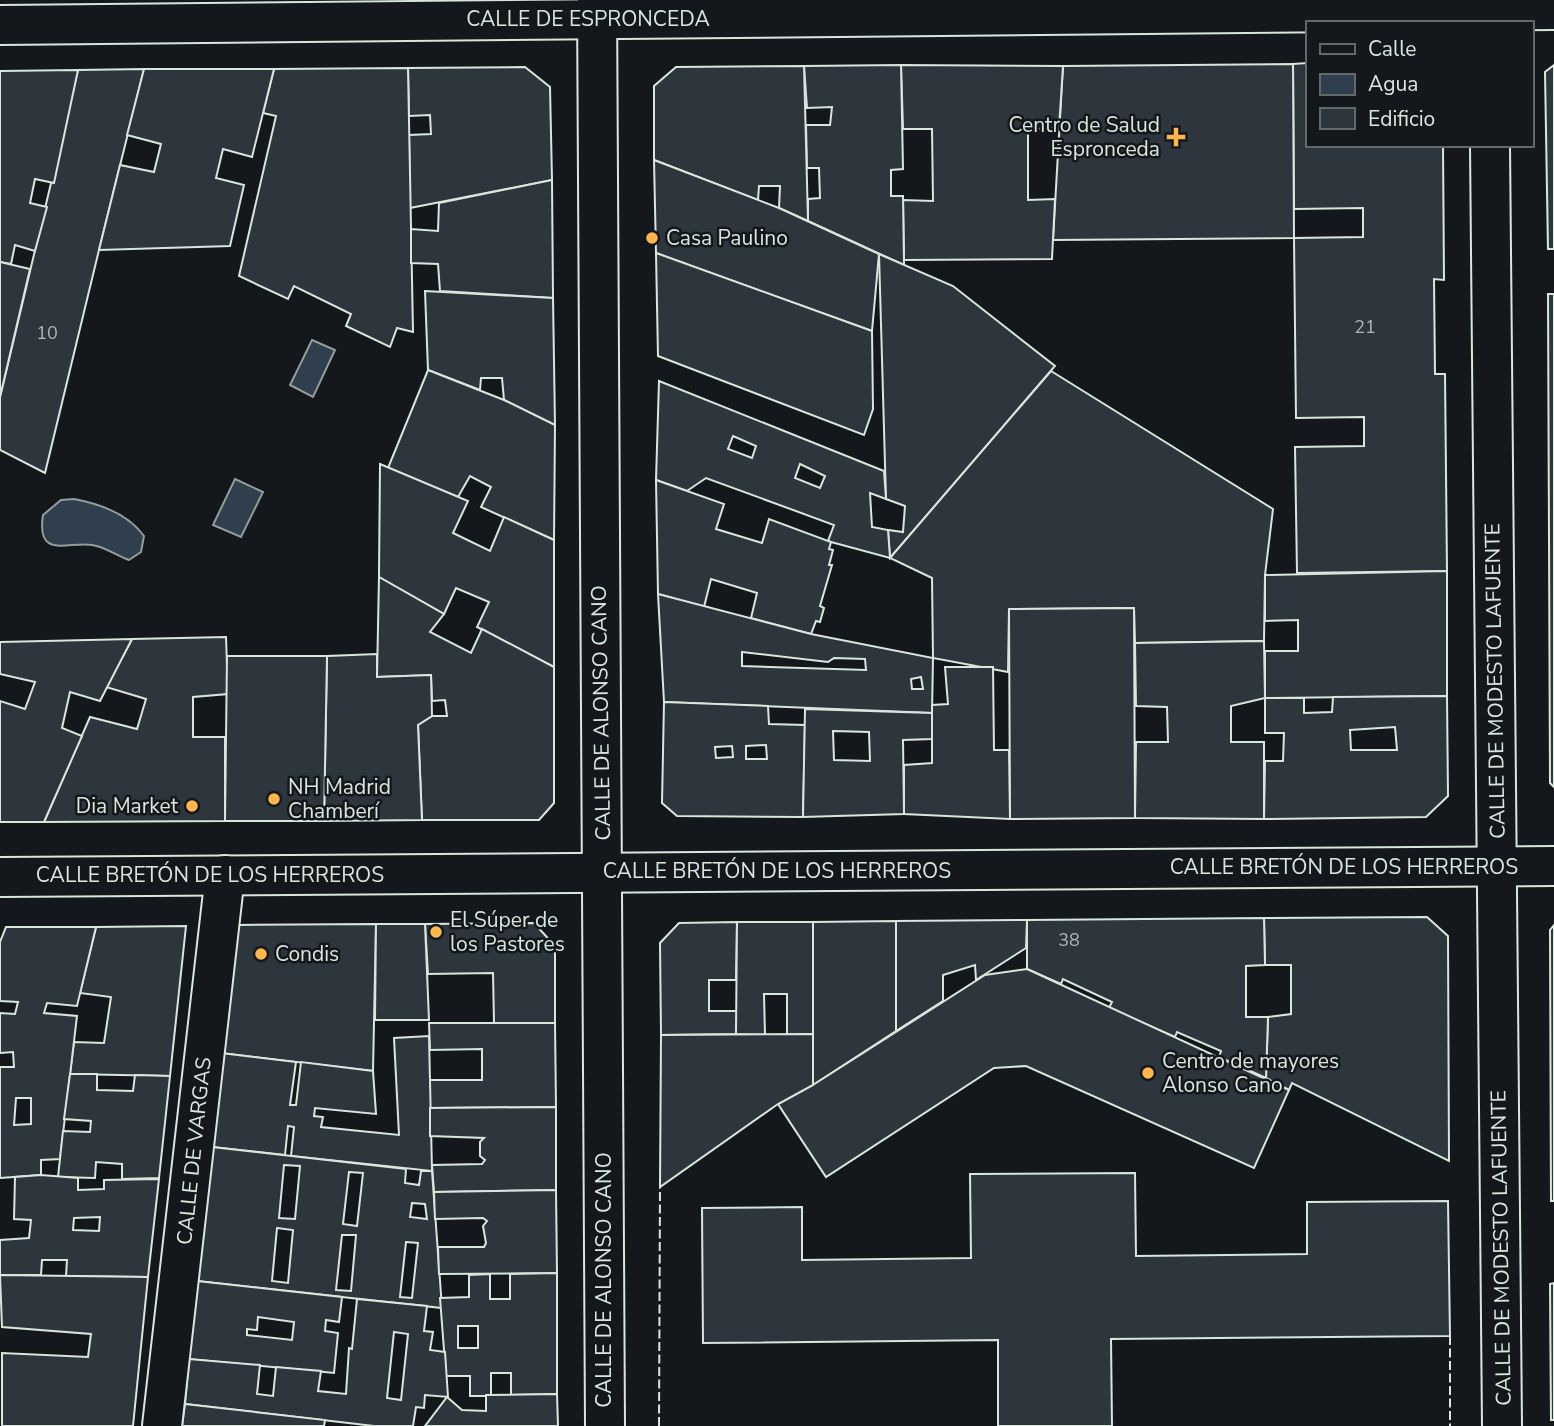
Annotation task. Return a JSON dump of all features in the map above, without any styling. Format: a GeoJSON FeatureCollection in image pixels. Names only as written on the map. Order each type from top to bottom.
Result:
{"type":"FeatureCollection","features":[{"type":"Feature","properties":{"kind":"street","name":"CALLE DE ESPRONCEDA"},"geometry":{"type":"LineString","coordinates":[[0,24],[597,10],[1554,10]]}},
{"type":"Feature","properties":{"kind":"street","name":"CALLE DE ALONSO CANO"},"geometry":{"type":"LineString","coordinates":[[597,10],[601,810],[604,873],[602,933],[605,1426]]}},
{"type":"Feature","properties":{"kind":"street","name":"CALLE DE MODESTO LAFUENTE"},"geometry":{"type":"LineString","coordinates":[[1490,147],[1502,1426]]}},
{"type":"Feature","properties":{"kind":"street","name":"CALLE BRETÓN DE LOS HERREROS"},"geometry":{"type":"LineString","coordinates":[[0,877],[1554,866]]}},
{"type":"Feature","properties":{"kind":"street","name":"CALLE DE VARGAS"},"geometry":{"type":"LineString","coordinates":[[162,1426],[225,875]]}},
{"type":"Feature","properties":{"kind":"water"},"geometry":{"type":"Polygon","coordinates":[[[312,340],[335,350],[313,397],[290,385],[312,340]]]}},
{"type":"Feature","properties":{"kind":"water"},"geometry":{"type":"Polygon","coordinates":[[[235,479],[263,492],[241,537],[213,525],[235,479]]]}},
{"type":"Feature","properties":{"kind":"water"},"geometry":{"type":"Polygon","coordinates":[[[74,499],[104,507],[138,528],[144,536],[141,552],[129,560],[92,545],[64,546],[49,543],[44,538],[42,529],[43,515],[61,500],[74,499]]]}},
{"type":"Feature","properties":{"kind":"building"},"geometry":{"type":"Polygon","coordinates":[[[1306,63],[1306,147],[1443,147],[1444,280],[1434,279],[1435,374],[1445,374],[1447,571],[1297,573],[1295,447],[1364,446],[1364,417],[1296,418],[1294,238],[1363,237],[1363,208],[1294,209],[1293,64],[1306,63]]]}},
{"type":"Feature","properties":{"kind":"building","name":"Centro de Salud Espronceda"},"geometry":{"type":"Polygon","coordinates":[[[1293,64],[1294,238],[1053,240],[1063,66],[1293,64]]]}},
{"type":"Feature","properties":{"kind":"building"},"geometry":{"type":"Polygon","coordinates":[[[901,65],[1063,66],[1059,128],[1028,129],[1028,200],[1055,199],[1052,259],[904,260],[903,200],[933,201],[932,129],[903,129],[901,65]]]}},
{"type":"Feature","properties":{"kind":"building"},"geometry":{"type":"Polygon","coordinates":[[[901,65],[903,169],[891,170],[891,196],[903,196],[904,265],[808,221],[808,199],[820,198],[819,168],[807,168],[806,125],[830,125],[832,107],[807,108],[804,66],[901,65]]]}},
{"type":"Feature","properties":{"kind":"building"},"geometry":{"type":"Polygon","coordinates":[[[1554,65],[1554,249],[1548,249],[1545,72],[1554,65]]]}},
{"type":"Feature","properties":{"kind":"building"},"geometry":{"type":"Polygon","coordinates":[[[804,66],[808,221],[779,208],[780,186],[759,186],[758,200],[654,160],[654,86],[676,67],[804,66]]]}},
{"type":"Feature","properties":{"kind":"building"},"geometry":{"type":"Polygon","coordinates":[[[525,67],[550,87],[552,180],[410,208],[409,135],[431,134],[430,115],[409,116],[408,68],[525,67]]]}},
{"type":"Feature","properties":{"kind":"building"},"geometry":{"type":"Polygon","coordinates":[[[408,68],[413,332],[397,328],[390,347],[346,326],[351,314],[294,286],[288,299],[239,276],[276,116],[263,113],[274,69],[408,68]]]}},
{"type":"Feature","properties":{"kind":"building"},"geometry":{"type":"Polygon","coordinates":[[[144,69],[45,473],[0,450],[0,397],[78,70],[144,69]]]}},
{"type":"Feature","properties":{"kind":"building"},"geometry":{"type":"Polygon","coordinates":[[[144,69],[274,69],[252,157],[223,149],[216,178],[244,185],[230,246],[99,250],[120,165],[154,172],[161,144],[127,135],[144,69]]]}},
{"type":"Feature","properties":{"kind":"building"},"geometry":{"type":"Polygon","coordinates":[[[78,70],[54,183],[35,179],[30,203],[47,207],[35,251],[15,245],[11,264],[0,262],[0,71],[78,70]]]}},
{"type":"Feature","properties":{"kind":"building"},"geometry":{"type":"Polygon","coordinates":[[[654,160],[779,208],[879,254],[872,331],[656,253],[654,160]]]}},
{"type":"Feature","properties":{"kind":"building"},"geometry":{"type":"Polygon","coordinates":[[[552,180],[553,298],[440,291],[438,264],[411,263],[411,229],[438,231],[439,203],[552,180]]]}},
{"type":"Feature","properties":{"kind":"building"},"geometry":{"type":"Polygon","coordinates":[[[656,253],[872,331],[873,409],[864,435],[658,356],[656,253]]]}},
{"type":"Feature","properties":{"kind":"building"},"geometry":{"type":"Polygon","coordinates":[[[879,254],[953,286],[1055,366],[890,558],[888,530],[903,532],[905,506],[886,499],[879,254]]]}},
{"type":"Feature","properties":{"kind":"building"},"geometry":{"type":"Polygon","coordinates":[[[0,262],[30,269],[0,397],[0,262]]]}},
{"type":"Feature","properties":{"kind":"building"},"geometry":{"type":"Polygon","coordinates":[[[425,291],[553,298],[555,425],[504,400],[502,378],[481,378],[480,390],[428,370],[425,291]]]}},
{"type":"Feature","properties":{"kind":"building"},"geometry":{"type":"Polygon","coordinates":[[[1548,294],[1554,294],[1554,787],[1550,783],[1548,294]]]}},
{"type":"Feature","properties":{"kind":"building"},"geometry":{"type":"Polygon","coordinates":[[[428,370],[504,400],[555,425],[554,540],[481,507],[491,487],[470,476],[458,497],[388,468],[428,370]]]}},
{"type":"Feature","properties":{"kind":"building"},"geometry":{"type":"Polygon","coordinates":[[[1051,371],[1273,509],[1265,575],[1264,641],[1135,643],[1134,608],[1009,609],[1008,672],[933,658],[932,578],[890,558],[1051,371]]]}},
{"type":"Feature","properties":{"kind":"building"},"geometry":{"type":"Polygon","coordinates":[[[659,381],[884,471],[886,499],[870,493],[872,527],[888,530],[890,558],[828,541],[834,525],[706,478],[687,491],[656,480],[659,381]],[[733,436],[728,449],[752,458],[756,446],[733,436]],[[800,464],[795,478],[820,488],[825,476],[800,464]]]}},
{"type":"Feature","properties":{"kind":"building"},"geometry":{"type":"Polygon","coordinates":[[[380,464],[468,501],[453,533],[490,551],[504,517],[554,540],[554,667],[477,627],[489,602],[456,588],[444,614],[379,577],[380,464]]]}},
{"type":"Feature","properties":{"kind":"building"},"geometry":{"type":"Polygon","coordinates":[[[656,480],[724,504],[716,529],[762,543],[769,519],[831,542],[829,549],[833,550],[829,565],[832,565],[820,606],[824,608],[820,622],[816,621],[811,634],[751,618],[757,593],[711,579],[704,607],[658,594],[656,480]]]}},
{"type":"Feature","properties":{"kind":"building"},"geometry":{"type":"Polygon","coordinates":[[[1447,571],[1447,696],[1265,698],[1265,651],[1298,651],[1298,620],[1265,621],[1265,575],[1447,571]]]}},
{"type":"Feature","properties":{"kind":"building"},"geometry":{"type":"Polygon","coordinates":[[[379,577],[444,614],[430,632],[471,653],[482,629],[554,667],[554,803],[539,820],[422,820],[418,725],[432,716],[447,716],[445,700],[432,701],[431,675],[377,677],[379,577]]]}},
{"type":"Feature","properties":{"kind":"building"},"geometry":{"type":"Polygon","coordinates":[[[658,594],[811,634],[933,658],[932,713],[664,702],[658,594]],[[742,652],[742,666],[866,670],[865,659],[834,658],[828,662],[742,652]],[[921,677],[911,679],[912,689],[923,689],[921,677]]]}},
{"type":"Feature","properties":{"kind":"building"},"geometry":{"type":"Polygon","coordinates":[[[1134,608],[1135,818],[1010,819],[1009,609],[1134,608]]]}},
{"type":"Feature","properties":{"kind":"building"},"geometry":{"type":"Polygon","coordinates":[[[226,637],[228,694],[193,697],[193,737],[225,737],[225,821],[44,822],[90,717],[137,729],[146,699],[106,687],[132,639],[226,637]]]}},
{"type":"Feature","properties":{"kind":"building"},"geometry":{"type":"Polygon","coordinates":[[[132,639],[100,701],[70,692],[62,728],[82,736],[44,822],[0,822],[0,701],[25,709],[35,682],[0,674],[0,642],[132,639]]]}},
{"type":"Feature","properties":{"kind":"building"},"geometry":{"type":"Polygon","coordinates":[[[1264,641],[1265,698],[1231,706],[1231,742],[1264,742],[1264,819],[1135,818],[1136,742],[1168,742],[1167,707],[1136,706],[1135,643],[1264,641]]]}},
{"type":"Feature","properties":{"kind":"building"},"geometry":{"type":"Polygon","coordinates":[[[377,654],[377,677],[431,675],[432,716],[418,725],[422,820],[324,821],[327,656],[377,654]]]}},
{"type":"Feature","properties":{"kind":"building"},"geometry":{"type":"Polygon","coordinates":[[[227,656],[327,656],[324,821],[225,821],[227,656]]]}},
{"type":"Feature","properties":{"kind":"building"},"geometry":{"type":"Polygon","coordinates":[[[945,667],[993,667],[994,750],[1009,750],[1010,819],[904,814],[904,765],[932,763],[932,705],[948,704],[945,667]]]}},
{"type":"Feature","properties":{"kind":"building"},"geometry":{"type":"Polygon","coordinates":[[[1447,696],[1448,796],[1426,817],[1264,819],[1265,761],[1283,761],[1284,733],[1265,733],[1265,698],[1304,698],[1304,713],[1332,712],[1333,697],[1447,696]],[[1395,727],[1350,730],[1351,750],[1397,750],[1395,727]]]}},
{"type":"Feature","properties":{"kind":"building"},"geometry":{"type":"Polygon","coordinates":[[[664,702],[768,706],[769,724],[805,725],[803,817],[677,816],[662,803],[664,702]],[[766,745],[746,746],[746,759],[767,759],[766,745]],[[732,746],[715,747],[716,758],[733,757],[732,746]]]}},
{"type":"Feature","properties":{"kind":"building"},"geometry":{"type":"Polygon","coordinates":[[[805,709],[932,713],[932,739],[903,740],[904,814],[803,817],[805,709]],[[833,731],[834,760],[870,761],[869,732],[833,731]]]}},
{"type":"Feature","properties":{"kind":"building"},"geometry":{"type":"Polygon","coordinates":[[[1427,917],[1448,936],[1449,1161],[1292,1083],[1289,1090],[1266,1078],[1268,1017],[1291,1014],[1291,965],[1265,965],[1264,918],[1427,917]]]}},
{"type":"Feature","properties":{"kind":"building"},"geometry":{"type":"Polygon","coordinates":[[[1264,918],[1265,965],[1246,966],[1246,1017],[1268,1017],[1266,1078],[1219,1057],[1221,1051],[1177,1032],[1175,1037],[1109,1008],[1112,1002],[1063,979],[1061,984],[1027,969],[1027,920],[1264,918]]]}},
{"type":"Feature","properties":{"kind":"building"},"geometry":{"type":"Polygon","coordinates":[[[1027,920],[1026,948],[976,980],[975,965],[943,975],[943,1001],[896,1031],[896,921],[1027,920]]]}},
{"type":"Feature","properties":{"kind":"building"},"geometry":{"type":"Polygon","coordinates":[[[896,921],[896,1031],[813,1085],[813,922],[896,921]]]}},
{"type":"Feature","properties":{"kind":"building"},"geometry":{"type":"Polygon","coordinates":[[[737,922],[736,980],[709,980],[709,1011],[737,1011],[736,1034],[661,1035],[660,943],[679,923],[737,922]]]}},
{"type":"Feature","properties":{"kind":"building"},"geometry":{"type":"Polygon","coordinates":[[[737,922],[813,922],[813,1034],[787,1035],[787,994],[764,994],[765,1035],[736,1034],[737,922]]]}},
{"type":"Feature","properties":{"kind":"building"},"geometry":{"type":"Polygon","coordinates":[[[534,923],[555,946],[555,1023],[494,1023],[493,973],[428,974],[425,924],[534,923]]]}},
{"type":"Feature","properties":{"kind":"building"},"geometry":{"type":"Polygon","coordinates":[[[376,924],[373,1071],[221,1053],[236,925],[376,924]]]}},
{"type":"Feature","properties":{"kind":"building"},"geometry":{"type":"Polygon","coordinates":[[[376,924],[425,924],[429,1020],[375,1020],[376,924]]]}},
{"type":"Feature","properties":{"kind":"building"},"geometry":{"type":"Polygon","coordinates":[[[1554,925],[1554,1201],[1551,1201],[1550,930],[1554,925]]]}},
{"type":"Feature","properties":{"kind":"building"},"geometry":{"type":"Polygon","coordinates":[[[186,926],[170,1076],[70,1074],[74,1042],[104,1043],[111,997],[80,993],[96,927],[186,926]]]}},
{"type":"Feature","properties":{"kind":"building"},"geometry":{"type":"Polygon","coordinates":[[[6,927],[96,927],[77,1006],[47,1003],[44,1013],[77,1016],[60,1159],[41,1160],[41,1175],[0,1178],[0,1067],[14,1067],[13,1052],[0,1053],[0,1013],[15,1014],[18,1002],[0,1001],[0,942],[6,927]],[[16,1098],[14,1125],[31,1124],[31,1098],[16,1098]]]}},
{"type":"Feature","properties":{"kind":"building","name":"Centro de mayores Alonso Cano"},"geometry":{"type":"Polygon","coordinates":[[[1027,969],[1289,1090],[1254,1168],[1026,1066],[994,1068],[826,1177],[778,1104],[813,1085],[985,975],[1027,969]]]}},
{"type":"Feature","properties":{"kind":"building"},"geometry":{"type":"Polygon","coordinates":[[[429,1023],[555,1023],[556,1107],[430,1108],[430,1080],[482,1080],[482,1049],[430,1050],[429,1023]]]}},
{"type":"Feature","properties":{"kind":"building"},"geometry":{"type":"Polygon","coordinates":[[[813,1034],[813,1085],[778,1104],[660,1187],[661,1035],[813,1034]]]}},
{"type":"Feature","properties":{"kind":"building"},"geometry":{"type":"Polygon","coordinates":[[[429,1036],[432,1171],[291,1156],[294,1127],[288,1126],[285,1155],[212,1147],[221,1053],[296,1062],[290,1105],[296,1105],[301,1062],[373,1071],[376,1114],[315,1108],[314,1116],[323,1117],[321,1127],[399,1135],[394,1038],[429,1036]]]}},
{"type":"Feature","properties":{"kind":"building"},"geometry":{"type":"Polygon","coordinates":[[[70,1074],[97,1074],[97,1090],[133,1091],[135,1075],[170,1076],[159,1178],[122,1179],[122,1164],[96,1162],[95,1178],[58,1177],[63,1131],[90,1132],[91,1121],[64,1119],[70,1074]]]}},
{"type":"Feature","properties":{"kind":"building"},"geometry":{"type":"Polygon","coordinates":[[[556,1107],[556,1190],[434,1192],[432,1165],[482,1164],[485,1160],[480,1156],[480,1142],[484,1138],[430,1136],[430,1108],[556,1107]]]}},
{"type":"Feature","properties":{"kind":"building"},"geometry":{"type":"Polygon","coordinates":[[[212,1147],[406,1169],[405,1183],[419,1185],[421,1171],[432,1171],[442,1308],[197,1281],[212,1147]],[[284,1165],[279,1218],[295,1219],[300,1166],[284,1165]],[[349,1172],[343,1224],[357,1226],[363,1173],[349,1172]],[[412,1203],[410,1217],[427,1219],[425,1204],[412,1203]],[[277,1228],[272,1281],[288,1283],[293,1230],[277,1228]],[[342,1235],[336,1290],[351,1291],[356,1235],[342,1235]],[[406,1242],[400,1297],[412,1298],[418,1243],[406,1242]]]}},
{"type":"Feature","properties":{"kind":"building"},"geometry":{"type":"Polygon","coordinates":[[[1135,1173],[1136,1256],[1307,1254],[1307,1202],[1448,1201],[1450,1336],[1111,1339],[1112,1426],[998,1426],[998,1340],[703,1343],[702,1208],[802,1207],[802,1260],[971,1258],[970,1174],[1135,1173]]]}},
{"type":"Feature","properties":{"kind":"building"},"geometry":{"type":"Polygon","coordinates":[[[41,1175],[78,1178],[78,1190],[104,1189],[104,1180],[159,1179],[148,1277],[66,1276],[67,1260],[42,1260],[41,1275],[0,1275],[0,1240],[29,1238],[31,1220],[14,1219],[15,1177],[41,1175]],[[100,1217],[74,1218],[73,1230],[99,1231],[100,1217]]]}},
{"type":"Feature","properties":{"kind":"building"},"geometry":{"type":"Polygon","coordinates":[[[556,1190],[557,1273],[439,1274],[438,1247],[484,1247],[486,1243],[483,1226],[487,1221],[483,1218],[435,1219],[434,1192],[556,1190]]]}},
{"type":"Feature","properties":{"kind":"building"},"geometry":{"type":"Polygon","coordinates":[[[557,1273],[557,1394],[511,1395],[511,1373],[491,1373],[491,1396],[470,1396],[470,1376],[446,1376],[440,1298],[469,1297],[469,1275],[490,1274],[490,1299],[510,1299],[510,1274],[557,1273]],[[458,1326],[458,1348],[478,1348],[478,1326],[458,1326]]]}},
{"type":"Feature","properties":{"kind":"building"},"geometry":{"type":"Polygon","coordinates":[[[0,1275],[148,1277],[133,1426],[2,1426],[2,1353],[88,1357],[91,1334],[2,1327],[0,1275]]]}},
{"type":"Feature","properties":{"kind":"building"},"geometry":{"type":"Polygon","coordinates":[[[197,1281],[342,1297],[339,1322],[326,1320],[325,1331],[338,1333],[334,1373],[189,1359],[197,1281]],[[258,1317],[257,1330],[247,1329],[247,1335],[292,1340],[294,1322],[258,1317]]]}},
{"type":"Feature","properties":{"kind":"building"},"geometry":{"type":"Polygon","coordinates":[[[1554,1283],[1554,1420],[1551,1420],[1550,1284],[1554,1283]]]}},
{"type":"Feature","properties":{"kind":"building"},"geometry":{"type":"Polygon","coordinates":[[[357,1299],[427,1306],[424,1331],[433,1332],[430,1350],[445,1352],[448,1397],[425,1395],[424,1408],[416,1407],[413,1426],[374,1426],[185,1404],[189,1359],[260,1365],[257,1394],[273,1396],[276,1367],[321,1371],[318,1391],[346,1394],[349,1348],[352,1349],[357,1299]],[[394,1332],[387,1398],[401,1400],[408,1334],[394,1332]]]}},
{"type":"Feature","properties":{"kind":"building"},"geometry":{"type":"Polygon","coordinates":[[[557,1394],[558,1426],[425,1426],[447,1397],[462,1410],[486,1411],[486,1395],[557,1394]]]}},
{"type":"Feature","properties":{"kind":"building"},"geometry":{"type":"Polygon","coordinates":[[[185,1404],[325,1420],[324,1426],[182,1426],[185,1404]]]}},
{"type":"Feature","properties":{"kind":"fence"},"geometry":{"type":"LineString","coordinates":[[659,1426],[660,1187]]}},
{"type":"Feature","properties":{"kind":"fence"},"geometry":{"type":"LineString","coordinates":[[1450,1336],[1450,1426]]}},
{"type":"Feature","properties":{"kind":"place","name":"Centro de Salud Espronceda"},"geometry":{"type":"Point","coordinates":[1176,137]}},
{"type":"Feature","properties":{"kind":"place","name":"Casa Paulino"},"geometry":{"type":"Point","coordinates":[652,238]}},
{"type":"Feature","properties":{"kind":"place","name":"NH Madrid Chamberí"},"geometry":{"type":"Point","coordinates":[274,799]}},
{"type":"Feature","properties":{"kind":"place","name":"Dia Market"},"geometry":{"type":"Point","coordinates":[192,806]}},
{"type":"Feature","properties":{"kind":"place","name":"El Súper de los Pastores"},"geometry":{"type":"Point","coordinates":[436,932]}},
{"type":"Feature","properties":{"kind":"place","name":"Condis"},"geometry":{"type":"Point","coordinates":[261,954]}},
{"type":"Feature","properties":{"kind":"place","name":"Centro de mayores Alonso Cano"},"geometry":{"type":"Point","coordinates":[1148,1073]}}]}
